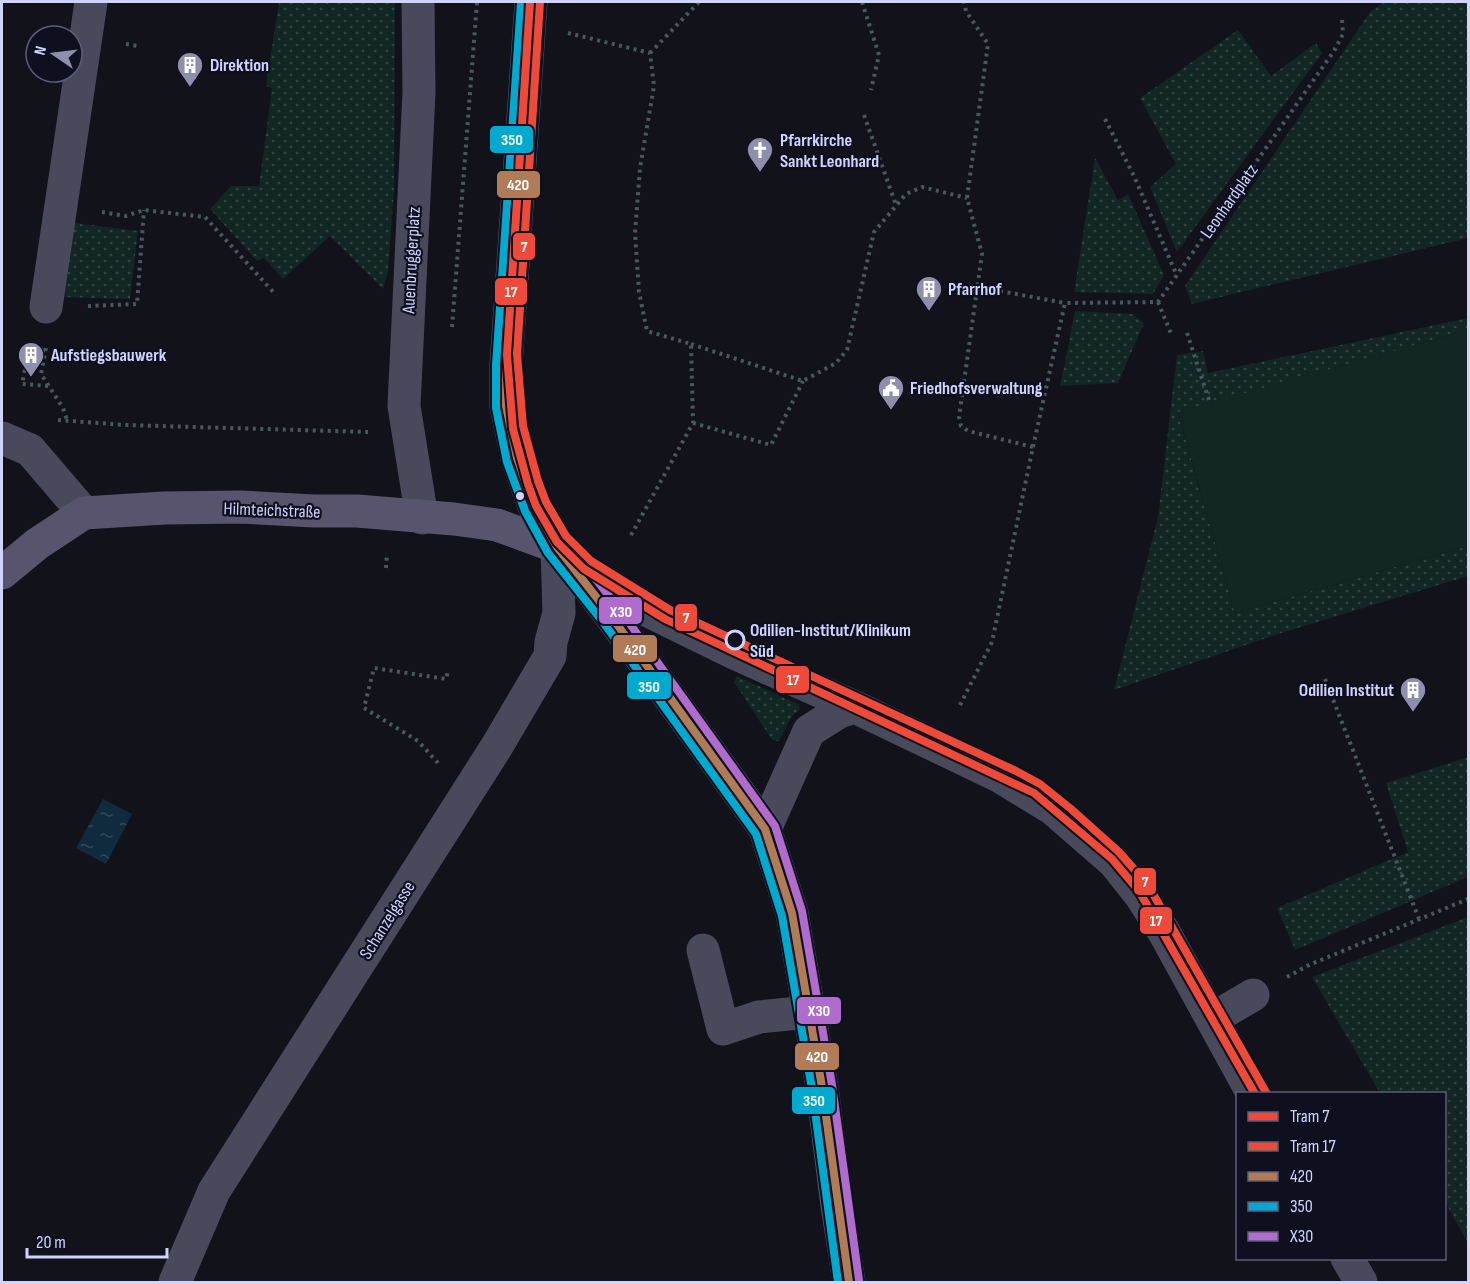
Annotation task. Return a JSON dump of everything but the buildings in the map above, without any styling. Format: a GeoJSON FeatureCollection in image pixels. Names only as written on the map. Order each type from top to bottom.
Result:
{"type":"FeatureCollection","features":[{"type":"Feature","properties":{"kind":"main road"},"geometry":{"type":"LineString","coordinates":[[530,14],[508,323],[506,406],[517,458],[534,506],[557,547],[611,616],[765,829],[792,913],[822,1087],[849,1282]]}},
{"type":"Feature","properties":{"kind":"main road","name":"Hilmteichstraße"},"geometry":{"type":"LineString","coordinates":[[2,573],[36,544],[84,513],[164,508],[241,507],[357,511],[454,519],[497,525],[557,547]]}},
{"type":"Feature","properties":{"kind":"street"},"geometry":{"type":"LineString","coordinates":[[46,307],[91,2]]}},
{"type":"Feature","properties":{"kind":"street","name":"Auenbruggerplatz"},"geometry":{"type":"LineString","coordinates":[[418,2],[419,92],[404,406],[422,518]]}},
{"type":"Feature","properties":{"kind":"street"},"geometry":{"type":"LineString","coordinates":[[2,438],[30,450],[84,513]]}},
{"type":"Feature","properties":{"kind":"street"},"geometry":{"type":"LineString","coordinates":[[557,547],[582,570],[628,601],[734,653],[855,707],[999,776],[1053,809],[1114,862],[1141,896],[1164,932],[1252,1092]]}},
{"type":"Feature","properties":{"kind":"street","name":"Schanzelgasse"},"geometry":{"type":"LineString","coordinates":[[175,1282],[214,1191],[497,746],[550,656],[551,642],[559,613],[557,547]]}},
{"type":"Feature","properties":{"kind":"street"},"geometry":{"type":"LineString","coordinates":[[765,829],[809,731],[839,712],[855,707]]}},
{"type":"Feature","properties":{"kind":"street"},"geometry":{"type":"LineString","coordinates":[[703,950],[723,1029],[759,1017],[809,1012]]}},
{"type":"Feature","properties":{"kind":"street"},"geometry":{"type":"LineString","coordinates":[[1212,1019],[1253,995]]}},
{"type":"Feature","properties":{"kind":"street"},"geometry":{"type":"LineString","coordinates":[[1348,1260],[1361,1282]]}},
{"type":"Feature","properties":{"kind":"path"},"geometry":{"type":"LineString","coordinates":[[452,336],[477,2]]}},
{"type":"Feature","properties":{"kind":"path"},"geometry":{"type":"LineString","coordinates":[[650,52],[699,2]]}},
{"type":"Feature","properties":{"kind":"path"},"geometry":{"type":"LineString","coordinates":[[862,2],[879,55],[871,90]]}},
{"type":"Feature","properties":{"kind":"path"},"geometry":{"type":"LineString","coordinates":[[964,2],[966,11],[988,44],[967,198],[982,254],[959,417],[961,426],[968,431],[1033,447]]}},
{"type":"Feature","properties":{"kind":"path"},"geometry":{"type":"LineString","coordinates":[[530,14],[584,36],[650,52]]}},
{"type":"Feature","properties":{"kind":"path","name":"Leonhardplatz"},"geometry":{"type":"LineString","coordinates":[[1158,302],[1334,51],[1343,34],[1342,20]]}},
{"type":"Feature","properties":{"kind":"path"},"geometry":{"type":"LineString","coordinates":[[650,52],[654,86],[640,168],[635,233],[639,292],[646,331],[803,381]]}},
{"type":"Feature","properties":{"kind":"path"},"geometry":{"type":"LineString","coordinates":[[864,115],[896,205]]}},
{"type":"Feature","properties":{"kind":"path"},"geometry":{"type":"LineString","coordinates":[[1105,118],[1134,176],[1177,276]]}},
{"type":"Feature","properties":{"kind":"path"},"geometry":{"type":"LineString","coordinates":[[693,423],[771,445],[803,381],[836,363],[847,350],[874,232],[906,194],[922,187],[967,198]]}},
{"type":"Feature","properties":{"kind":"path"},"geometry":{"type":"LineString","coordinates":[[62,207],[126,216],[144,210],[205,217],[276,295]]}},
{"type":"Feature","properties":{"kind":"path"},"geometry":{"type":"LineString","coordinates":[[144,210],[137,304],[46,307],[46,351],[41,374],[63,408],[67,420],[125,425],[373,432]]}},
{"type":"Feature","properties":{"kind":"path"},"geometry":{"type":"LineString","coordinates":[[978,287],[1065,303],[1158,302],[1172,336]]}},
{"type":"Feature","properties":{"kind":"path"},"geometry":{"type":"LineString","coordinates":[[960,705],[992,642],[1065,303]]}},
{"type":"Feature","properties":{"kind":"path"},"geometry":{"type":"LineString","coordinates":[[1187,333],[1210,403]]}},
{"type":"Feature","properties":{"kind":"path"},"geometry":{"type":"LineString","coordinates":[[630,537],[693,423],[691,344]]}},
{"type":"Feature","properties":{"kind":"path"},"geometry":{"type":"LineString","coordinates":[[46,351],[29,349],[22,384],[49,386]]}},
{"type":"Feature","properties":{"kind":"path"},"geometry":{"type":"LineString","coordinates":[[444,770],[418,741],[364,708],[374,668],[446,680],[448,670]]}},
{"type":"Feature","properties":{"kind":"path"},"geometry":{"type":"LineString","coordinates":[[1325,679],[1419,919]]}},
{"type":"Feature","properties":{"kind":"path"},"geometry":{"type":"LineString","coordinates":[[1253,995],[1309,965],[1468,899]]}},
{"type":"Feature","properties":{"kind":"green space"},"geometry":{"type":"Polygon","coordinates":[[[279,2],[395,2],[394,190],[388,272],[383,289],[330,236],[283,279],[264,258],[257,261],[210,209],[231,186],[259,186],[272,88],[266,86],[279,2]]]}},
{"type":"Feature","properties":{"kind":"green space"},"geometry":{"type":"Polygon","coordinates":[[[1384,2],[1468,2],[1468,238],[1192,304],[1185,286],[1370,12],[1384,2]]]}},
{"type":"Feature","properties":{"kind":"green space"},"geometry":{"type":"Polygon","coordinates":[[[1238,30],[1271,76],[1316,43],[1322,53],[1177,252],[1150,187],[1176,164],[1140,98],[1238,30]]]}},
{"type":"Feature","properties":{"kind":"green space"},"geometry":{"type":"Polygon","coordinates":[[[1095,158],[1118,200],[1128,194],[1164,275],[1153,294],[1074,292],[1095,158]]]}},
{"type":"Feature","properties":{"kind":"green space"},"geometry":{"type":"Polygon","coordinates":[[[67,222],[138,231],[130,299],[58,297],[67,222]]]}},
{"type":"Feature","properties":{"kind":"green space"},"geometry":{"type":"Polygon","coordinates":[[[1075,311],[1132,314],[1144,323],[1118,383],[1060,386],[1075,311]]]}},
{"type":"Feature","properties":{"kind":"green space"},"geometry":{"type":"Polygon","coordinates":[[[1468,318],[1468,330],[1178,413],[1235,613],[1468,546],[1468,576],[1278,634],[1114,690],[1158,517],[1177,355],[1203,351],[1208,373],[1468,318]]]}},
{"type":"Feature","properties":{"kind":"green space"},"geometry":{"type":"Polygon","coordinates":[[[1468,330],[1468,546],[1235,613],[1178,412],[1468,330]]]}},
{"type":"Feature","properties":{"kind":"green space"},"geometry":{"type":"Polygon","coordinates":[[[737,676],[798,704],[800,709],[792,716],[779,741],[772,740],[734,682],[737,676]]]}},
{"type":"Feature","properties":{"kind":"green space"},"geometry":{"type":"Polygon","coordinates":[[[1468,757],[1468,877],[1295,950],[1277,908],[1408,852],[1386,783],[1468,757]]]}},
{"type":"Feature","properties":{"kind":"green space"},"geometry":{"type":"Polygon","coordinates":[[[1468,917],[1468,1243],[1446,1204],[1446,1092],[1379,1092],[1312,977],[1468,917]]]}},
{"type":"Feature","properties":{"kind":"water"},"geometry":{"type":"Polygon","coordinates":[[[103,799],[132,814],[106,864],[76,848],[103,799]]]}},
{"type":"Feature","properties":{"kind":"tram line","name":"17"},"geometry":{"type":"LineString","coordinates":[[530,2],[507,355],[513,429],[536,506],[557,542],[584,569],[665,619],[1034,793],[1112,859],[1139,891],[1254,1092]]}},
{"type":"Feature","properties":{"kind":"tram line","name":"7"},"geometry":{"type":"LineString","coordinates":[[540,2],[517,354],[523,426],[546,502],[566,536],[591,561],[670,610],[1040,784],[1119,852],[1148,885],[1266,1092]]}},
{"type":"Feature","properties":{"kind":"transit line","name":"350"},"geometry":{"type":"LineString","coordinates":[[521,2],[496,365],[496,408],[507,462],[525,511],[548,553],[603,622],[756,834],[782,916],[812,1089],[838,1282]]}},
{"type":"Feature","properties":{"kind":"transit line","name":"420"},"geometry":{"type":"LineString","coordinates":[[531,2],[506,365],[506,406],[517,458],[534,506],[557,547],[611,616],[765,829],[792,913],[822,1087],[849,1282]]}},
{"type":"Feature","properties":{"kind":"transit line","name":"X30"},"geometry":{"type":"LineString","coordinates":[[541,3],[516,365],[516,405],[527,455],[544,502],[566,541],[620,610],[775,826],[802,911],[832,1085],[859,1280]]}},
{"type":"Feature","properties":{"kind":"place","name":"Direktion"},"geometry":{"type":"Point","coordinates":[190,88]}},
{"type":"Feature","properties":{"kind":"place","name":"Pfarrkirche Sankt Leonhard"},"geometry":{"type":"Point","coordinates":[760,173]}},
{"type":"Feature","properties":{"kind":"place","name":"Pfarrhof"},"geometry":{"type":"Point","coordinates":[929,312]}},
{"type":"Feature","properties":{"kind":"place","name":"Aufstiegsbauwerk"},"geometry":{"type":"Point","coordinates":[31,378]}},
{"type":"Feature","properties":{"kind":"place","name":"Friedhofsverwaltung"},"geometry":{"type":"Point","coordinates":[891,411]}},
{"type":"Feature","properties":{"kind":"place","name":"Odilien-Institut/Klinikum Süd"},"geometry":{"type":"Point","coordinates":[735,640]}},
{"type":"Feature","properties":{"kind":"place","name":"Odilien Institut"},"geometry":{"type":"Point","coordinates":[1413,713]}}]}
